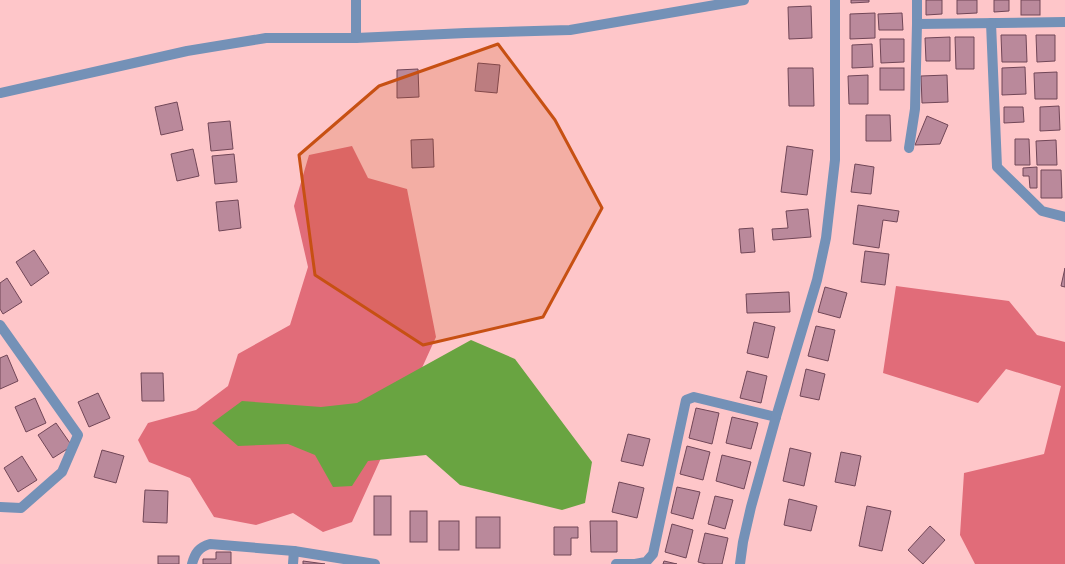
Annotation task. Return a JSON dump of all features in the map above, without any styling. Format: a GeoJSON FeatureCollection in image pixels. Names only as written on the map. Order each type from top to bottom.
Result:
{"type":"FeatureCollection","features":[{"type":"Feature","properties":{"kind":"street"},"geometry":{"type":"LineString","coordinates":[[356,0],[356,38]]}},
{"type":"Feature","properties":{"kind":"street"},"geometry":{"type":"LineString","coordinates":[[0,93],[187,51],[259,39],[356,38],[570,30],[744,0]]}},
{"type":"Feature","properties":{"kind":"street"},"geometry":{"type":"LineString","coordinates":[[740,564],[743,542],[751,507],[817,280],[826,238],[835,160],[835,0]]}},
{"type":"Feature","properties":{"kind":"street"},"geometry":{"type":"LineString","coordinates":[[909,148],[915,109],[917,24],[916,0]]}},
{"type":"Feature","properties":{"kind":"street"},"geometry":{"type":"LineString","coordinates":[[917,24],[1065,22]]}},
{"type":"Feature","properties":{"kind":"street"},"geometry":{"type":"LineString","coordinates":[[991,23],[998,167],[1042,210],[1065,217]]}},
{"type":"Feature","properties":{"kind":"street"},"geometry":{"type":"LineString","coordinates":[[0,325],[78,435],[62,472],[21,508],[0,507]]}},
{"type":"Feature","properties":{"kind":"street"},"geometry":{"type":"LineString","coordinates":[[616,564],[646,563],[653,554],[686,400],[694,397],[776,417]]}},
{"type":"Feature","properties":{"kind":"street"},"geometry":{"type":"LineString","coordinates":[[192,564],[195,554],[201,546],[210,544],[294,551],[375,564]]}},
{"type":"Feature","properties":{"kind":"street"},"geometry":{"type":"LineString","coordinates":[[293,564],[294,551]]}},
{"type":"Feature","properties":{"kind":"highlighted area"},"geometry":{"type":"Polygon","coordinates":[[[498,44],[555,120],[602,208],[543,317],[423,345],[315,275],[299,155],[379,86],[498,44]]]}},
{"type":"Feature","properties":{"kind":"shaded area"},"geometry":{"type":"Polygon","coordinates":[[[352,146],[368,178],[407,189],[436,337],[352,522],[323,532],[293,513],[256,525],[214,517],[190,478],[149,462],[138,440],[148,423],[196,410],[228,386],[238,354],[290,325],[308,267],[294,206],[309,155],[352,146]]]}},
{"type":"Feature","properties":{"kind":"shaded area"},"geometry":{"type":"Polygon","coordinates":[[[896,286],[1009,301],[1037,335],[1065,342],[1065,564],[975,564],[960,535],[964,473],[1044,454],[1061,386],[1006,369],[978,403],[883,373],[896,286]]]}},
{"type":"Feature","properties":{"kind":"shaded area"},"geometry":{"type":"Polygon","coordinates":[[[471,340],[515,359],[592,462],[585,503],[562,510],[460,485],[426,455],[368,461],[352,486],[333,487],[315,455],[288,444],[238,446],[212,423],[242,401],[321,407],[357,403],[471,340]]]}},
{"type":"Feature","properties":{"kind":"building"},"geometry":{"type":"Polygon","coordinates":[[[851,0],[869,0],[869,2],[851,3],[851,0]]]}},
{"type":"Feature","properties":{"kind":"building"},"geometry":{"type":"Polygon","coordinates":[[[926,0],[942,0],[942,14],[926,15],[926,0]]]}},
{"type":"Feature","properties":{"kind":"building"},"geometry":{"type":"Polygon","coordinates":[[[957,0],[977,0],[977,13],[957,14],[957,0]]]}},
{"type":"Feature","properties":{"kind":"building"},"geometry":{"type":"Polygon","coordinates":[[[994,0],[1009,0],[1009,11],[994,12],[994,0]]]}},
{"type":"Feature","properties":{"kind":"building"},"geometry":{"type":"Polygon","coordinates":[[[1021,0],[1040,0],[1040,15],[1021,15],[1021,0]]]}},
{"type":"Feature","properties":{"kind":"building"},"geometry":{"type":"Polygon","coordinates":[[[811,6],[812,38],[789,39],[788,7],[811,6]]]}},
{"type":"Feature","properties":{"kind":"building"},"geometry":{"type":"Polygon","coordinates":[[[875,13],[875,38],[850,39],[850,14],[875,13]]]}},
{"type":"Feature","properties":{"kind":"building"},"geometry":{"type":"Polygon","coordinates":[[[902,13],[903,30],[879,30],[878,14],[902,13]]]}},
{"type":"Feature","properties":{"kind":"building"},"geometry":{"type":"Polygon","coordinates":[[[1001,35],[1026,35],[1027,62],[1002,62],[1001,35]]]}},
{"type":"Feature","properties":{"kind":"building"},"geometry":{"type":"Polygon","coordinates":[[[1036,35],[1055,35],[1055,61],[1037,62],[1036,35]]]}},
{"type":"Feature","properties":{"kind":"building"},"geometry":{"type":"Polygon","coordinates":[[[950,37],[950,61],[926,61],[925,38],[950,37]]]}},
{"type":"Feature","properties":{"kind":"building"},"geometry":{"type":"Polygon","coordinates":[[[955,37],[974,37],[974,69],[956,69],[955,37]]]}},
{"type":"Feature","properties":{"kind":"building"},"geometry":{"type":"Polygon","coordinates":[[[880,39],[904,39],[904,62],[881,63],[880,39]]]}},
{"type":"Feature","properties":{"kind":"building"},"geometry":{"type":"Polygon","coordinates":[[[872,44],[873,67],[852,68],[852,45],[872,44]]]}},
{"type":"Feature","properties":{"kind":"building"},"geometry":{"type":"Polygon","coordinates":[[[478,63],[500,65],[497,93],[475,91],[478,63]]]}},
{"type":"Feature","properties":{"kind":"building"},"geometry":{"type":"Polygon","coordinates":[[[1025,67],[1026,94],[1002,95],[1002,68],[1025,67]]]}},
{"type":"Feature","properties":{"kind":"building"},"geometry":{"type":"Polygon","coordinates":[[[788,68],[813,68],[814,106],[789,106],[788,68]]]}},
{"type":"Feature","properties":{"kind":"building"},"geometry":{"type":"Polygon","coordinates":[[[880,68],[904,68],[904,90],[880,90],[880,68]]]}},
{"type":"Feature","properties":{"kind":"building"},"geometry":{"type":"Polygon","coordinates":[[[418,69],[419,97],[397,98],[397,70],[418,69]]]}},
{"type":"Feature","properties":{"kind":"building"},"geometry":{"type":"Polygon","coordinates":[[[1057,72],[1057,99],[1035,99],[1034,73],[1057,72]]]}},
{"type":"Feature","properties":{"kind":"building"},"geometry":{"type":"Polygon","coordinates":[[[868,75],[868,104],[849,104],[848,76],[868,75]]]}},
{"type":"Feature","properties":{"kind":"building"},"geometry":{"type":"Polygon","coordinates":[[[947,75],[948,102],[922,103],[921,76],[947,75]]]}},
{"type":"Feature","properties":{"kind":"building"},"geometry":{"type":"Polygon","coordinates":[[[177,102],[183,130],[161,135],[155,107],[177,102]]]}},
{"type":"Feature","properties":{"kind":"building"},"geometry":{"type":"Polygon","coordinates":[[[1059,106],[1060,130],[1040,131],[1040,107],[1059,106]]]}},
{"type":"Feature","properties":{"kind":"building"},"geometry":{"type":"Polygon","coordinates":[[[1004,107],[1023,107],[1024,122],[1004,123],[1004,107]]]}},
{"type":"Feature","properties":{"kind":"building"},"geometry":{"type":"Polygon","coordinates":[[[866,115],[890,115],[891,141],[866,141],[866,115]]]}},
{"type":"Feature","properties":{"kind":"building"},"geometry":{"type":"Polygon","coordinates":[[[927,116],[948,125],[940,144],[915,145],[927,116]]]}},
{"type":"Feature","properties":{"kind":"building"},"geometry":{"type":"Polygon","coordinates":[[[230,121],[233,149],[211,151],[208,123],[230,121]]]}},
{"type":"Feature","properties":{"kind":"building"},"geometry":{"type":"Polygon","coordinates":[[[433,139],[434,167],[412,168],[411,140],[433,139]]]}},
{"type":"Feature","properties":{"kind":"building"},"geometry":{"type":"Polygon","coordinates":[[[1015,139],[1029,139],[1030,165],[1015,165],[1015,139]]]}},
{"type":"Feature","properties":{"kind":"building"},"geometry":{"type":"Polygon","coordinates":[[[1056,140],[1057,165],[1037,165],[1036,141],[1056,140]]]}},
{"type":"Feature","properties":{"kind":"building"},"geometry":{"type":"Polygon","coordinates":[[[787,146],[813,150],[807,195],[781,192],[787,146]]]}},
{"type":"Feature","properties":{"kind":"building"},"geometry":{"type":"Polygon","coordinates":[[[193,149],[199,176],[177,181],[171,154],[193,149]]]}},
{"type":"Feature","properties":{"kind":"building"},"geometry":{"type":"Polygon","coordinates":[[[234,154],[237,182],[215,184],[212,156],[234,154]]]}},
{"type":"Feature","properties":{"kind":"building"},"geometry":{"type":"Polygon","coordinates":[[[855,164],[874,167],[871,194],[851,192],[855,164]]]}},
{"type":"Feature","properties":{"kind":"building"},"geometry":{"type":"Polygon","coordinates":[[[1037,167],[1037,188],[1030,188],[1029,176],[1023,176],[1023,168],[1037,167]]]}},
{"type":"Feature","properties":{"kind":"building"},"geometry":{"type":"Polygon","coordinates":[[[1041,170],[1061,170],[1062,198],[1041,198],[1041,170]]]}},
{"type":"Feature","properties":{"kind":"building"},"geometry":{"type":"Polygon","coordinates":[[[238,200],[241,228],[219,231],[216,202],[238,200]]]}},
{"type":"Feature","properties":{"kind":"building"},"geometry":{"type":"Polygon","coordinates":[[[858,205],[899,211],[897,222],[883,220],[879,248],[853,244],[858,205]]]}},
{"type":"Feature","properties":{"kind":"building"},"geometry":{"type":"Polygon","coordinates":[[[808,209],[811,237],[773,240],[772,229],[788,228],[786,211],[808,209]]]}},
{"type":"Feature","properties":{"kind":"building"},"geometry":{"type":"Polygon","coordinates":[[[753,228],[755,252],[741,253],[739,229],[753,228]]]}},
{"type":"Feature","properties":{"kind":"building"},"geometry":{"type":"Polygon","coordinates":[[[34,250],[49,273],[31,286],[16,262],[34,250]]]}},
{"type":"Feature","properties":{"kind":"building"},"geometry":{"type":"Polygon","coordinates":[[[865,251],[889,254],[885,285],[861,282],[865,251]]]}},
{"type":"Feature","properties":{"kind":"building"},"geometry":{"type":"Polygon","coordinates":[[[1065,268],[1065,287],[1061,286],[1065,268]]]}},
{"type":"Feature","properties":{"kind":"building"},"geometry":{"type":"Polygon","coordinates":[[[7,278],[22,302],[3,314],[0,309],[0,283],[7,278]]]}},
{"type":"Feature","properties":{"kind":"building"},"geometry":{"type":"Polygon","coordinates":[[[825,287],[847,293],[840,318],[818,312],[825,287]]]}},
{"type":"Feature","properties":{"kind":"building"},"geometry":{"type":"Polygon","coordinates":[[[789,292],[790,312],[747,313],[746,294],[789,292]]]}},
{"type":"Feature","properties":{"kind":"building"},"geometry":{"type":"Polygon","coordinates":[[[754,322],[775,327],[768,358],[747,353],[754,322]]]}},
{"type":"Feature","properties":{"kind":"building"},"geometry":{"type":"Polygon","coordinates":[[[816,326],[835,330],[828,361],[808,356],[816,326]]]}},
{"type":"Feature","properties":{"kind":"building"},"geometry":{"type":"Polygon","coordinates":[[[7,355],[18,381],[0,389],[0,358],[7,355]]]}},
{"type":"Feature","properties":{"kind":"building"},"geometry":{"type":"Polygon","coordinates":[[[806,369],[825,374],[819,400],[800,396],[806,369]]]}},
{"type":"Feature","properties":{"kind":"building"},"geometry":{"type":"Polygon","coordinates":[[[747,371],[767,376],[761,403],[740,398],[747,371]]]}},
{"type":"Feature","properties":{"kind":"building"},"geometry":{"type":"Polygon","coordinates":[[[141,373],[163,373],[164,401],[142,401],[141,373]]]}},
{"type":"Feature","properties":{"kind":"building"},"geometry":{"type":"Polygon","coordinates":[[[98,393],[110,418],[89,427],[78,402],[98,393]]]}},
{"type":"Feature","properties":{"kind":"building"},"geometry":{"type":"Polygon","coordinates":[[[35,398],[46,423],[26,432],[15,407],[35,398]]]}},
{"type":"Feature","properties":{"kind":"building"},"geometry":{"type":"Polygon","coordinates":[[[696,408],[719,413],[712,444],[689,438],[696,408]]]}},
{"type":"Feature","properties":{"kind":"building"},"geometry":{"type":"Polygon","coordinates":[[[732,417],[758,423],[751,449],[726,443],[732,417]]]}},
{"type":"Feature","properties":{"kind":"building"},"geometry":{"type":"Polygon","coordinates":[[[56,423],[72,446],[53,458],[38,435],[56,423]]]}},
{"type":"Feature","properties":{"kind":"building"},"geometry":{"type":"Polygon","coordinates":[[[628,434],[650,439],[643,466],[621,461],[628,434]]]}},
{"type":"Feature","properties":{"kind":"building"},"geometry":{"type":"Polygon","coordinates":[[[687,446],[710,452],[703,480],[680,474],[687,446]]]}},
{"type":"Feature","properties":{"kind":"building"},"geometry":{"type":"Polygon","coordinates":[[[790,448],[811,453],[804,486],[783,481],[790,448]]]}},
{"type":"Feature","properties":{"kind":"building"},"geometry":{"type":"Polygon","coordinates":[[[102,450],[124,456],[116,483],[94,477],[102,450]]]}},
{"type":"Feature","properties":{"kind":"building"},"geometry":{"type":"Polygon","coordinates":[[[841,452],[861,456],[855,486],[835,482],[841,452]]]}},
{"type":"Feature","properties":{"kind":"building"},"geometry":{"type":"Polygon","coordinates":[[[722,455],[751,462],[744,489],[716,481],[722,455]]]}},
{"type":"Feature","properties":{"kind":"building"},"geometry":{"type":"Polygon","coordinates":[[[22,456],[37,480],[18,492],[4,468],[22,456]]]}},
{"type":"Feature","properties":{"kind":"building"},"geometry":{"type":"Polygon","coordinates":[[[619,482],[644,488],[637,518],[612,512],[619,482]]]}},
{"type":"Feature","properties":{"kind":"building"},"geometry":{"type":"Polygon","coordinates":[[[677,487],[700,492],[693,519],[671,513],[677,487]]]}},
{"type":"Feature","properties":{"kind":"building"},"geometry":{"type":"Polygon","coordinates":[[[145,490],[168,491],[167,523],[143,522],[145,490]]]}},
{"type":"Feature","properties":{"kind":"building"},"geometry":{"type":"Polygon","coordinates":[[[374,496],[391,496],[391,535],[374,535],[374,496]]]}},
{"type":"Feature","properties":{"kind":"building"},"geometry":{"type":"Polygon","coordinates":[[[715,496],[733,500],[725,529],[708,524],[715,496]]]}},
{"type":"Feature","properties":{"kind":"building"},"geometry":{"type":"Polygon","coordinates":[[[789,499],[817,506],[811,531],[784,525],[789,499]]]}},
{"type":"Feature","properties":{"kind":"building"},"geometry":{"type":"Polygon","coordinates":[[[867,506],[891,511],[882,551],[859,546],[867,506]]]}},
{"type":"Feature","properties":{"kind":"building"},"geometry":{"type":"Polygon","coordinates":[[[410,511],[427,511],[427,542],[410,542],[410,511]]]}},
{"type":"Feature","properties":{"kind":"building"},"geometry":{"type":"Polygon","coordinates":[[[476,517],[500,517],[500,548],[476,548],[476,517]]]}},
{"type":"Feature","properties":{"kind":"building"},"geometry":{"type":"Polygon","coordinates":[[[439,521],[459,521],[459,550],[439,550],[439,521]]]}},
{"type":"Feature","properties":{"kind":"building"},"geometry":{"type":"Polygon","coordinates":[[[590,521],[617,521],[617,552],[591,552],[590,521]]]}},
{"type":"Feature","properties":{"kind":"building"},"geometry":{"type":"Polygon","coordinates":[[[672,524],[693,530],[686,558],[665,552],[672,524]]]}},
{"type":"Feature","properties":{"kind":"building"},"geometry":{"type":"Polygon","coordinates":[[[930,526],[945,540],[923,564],[908,550],[930,526]]]}},
{"type":"Feature","properties":{"kind":"building"},"geometry":{"type":"Polygon","coordinates":[[[554,527],[578,527],[578,538],[571,538],[571,555],[554,555],[554,527]]]}},
{"type":"Feature","properties":{"kind":"building"},"geometry":{"type":"Polygon","coordinates":[[[705,533],[728,538],[722,564],[706,564],[698,562],[705,533]]]}},
{"type":"Feature","properties":{"kind":"building"},"geometry":{"type":"Polygon","coordinates":[[[216,552],[231,552],[231,564],[203,564],[203,559],[216,559],[216,552]]]}},
{"type":"Feature","properties":{"kind":"building"},"geometry":{"type":"Polygon","coordinates":[[[158,556],[179,556],[179,564],[158,564],[158,556]]]}},
{"type":"Feature","properties":{"kind":"building"},"geometry":{"type":"Polygon","coordinates":[[[303,561],[325,564],[303,564],[303,561]]]}},
{"type":"Feature","properties":{"kind":"building"},"geometry":{"type":"Polygon","coordinates":[[[664,561],[677,564],[663,564],[664,561]]]}}]}
